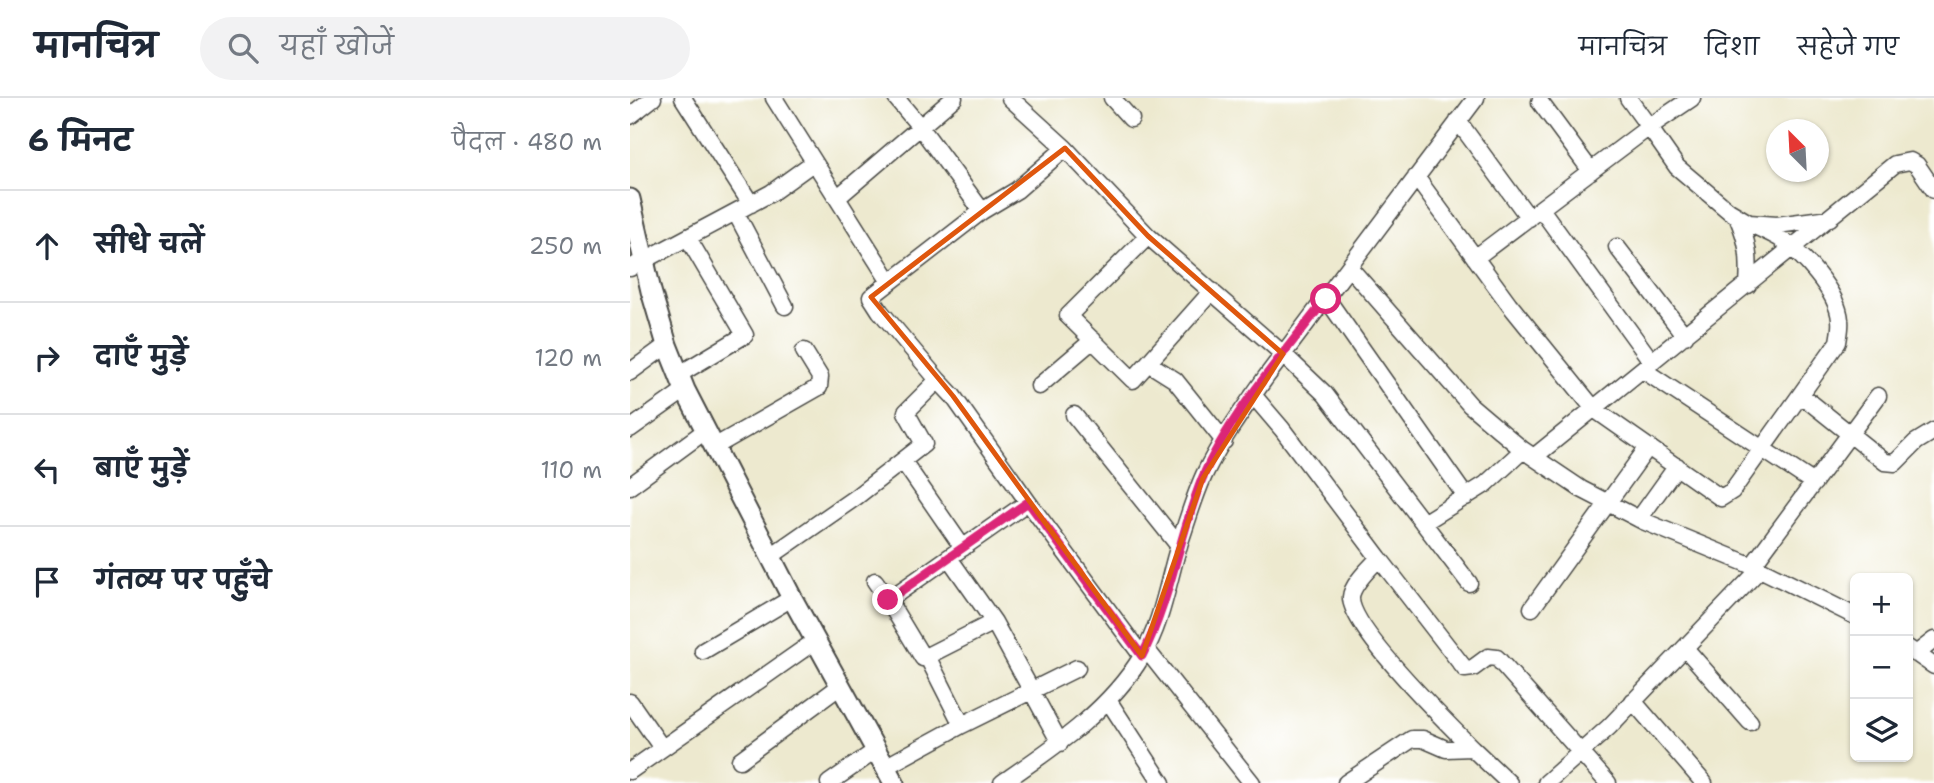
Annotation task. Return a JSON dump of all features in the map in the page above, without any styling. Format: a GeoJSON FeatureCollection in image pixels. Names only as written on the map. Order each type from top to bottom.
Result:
{"type":"FeatureCollection","features":[{"type":"Feature","properties":{"kind":"main road"},"geometry":{"type":"LineString","coordinates":[[630,199],[637,263],[681,382],[839,687],[885,767]]}},
{"type":"Feature","properties":{"kind":"street"},"geometry":{"type":"LineString","coordinates":[[630,116],[653,98]]}},
{"type":"Feature","properties":{"kind":"street"},"geometry":{"type":"LineString","coordinates":[[683,98],[751,204]]}},
{"type":"Feature","properties":{"kind":"street"},"geometry":{"type":"LineString","coordinates":[[775,98],[890,282]]}},
{"type":"Feature","properties":{"kind":"street"},"geometry":{"type":"LineString","coordinates":[[897,98],[982,211]]}},
{"type":"Feature","properties":{"kind":"street"},"geometry":{"type":"LineString","coordinates":[[837,198],[954,98]]}},
{"type":"Feature","properties":{"kind":"street"},"geometry":{"type":"LineString","coordinates":[[1010,98],[1065,148],[1148,236],[1325,394],[1469,583]]}},
{"type":"Feature","properties":{"kind":"street"},"geometry":{"type":"LineString","coordinates":[[1112,98],[1131,120]]}},
{"type":"Feature","properties":{"kind":"street"},"geometry":{"type":"LineString","coordinates":[[1002,783],[1060,743],[1108,700],[1144,653],[1203,478],[1224,441],[1283,354],[1476,98]]}},
{"type":"Feature","properties":{"kind":"street"},"geometry":{"type":"LineString","coordinates":[[1416,177],[1475,258],[1594,409],[1721,499],[1732,491],[1838,342],[1840,319],[1835,303],[1820,277],[1794,248],[1743,219],[1677,167],[1628,98]]}},
{"type":"Feature","properties":{"kind":"street"},"geometry":{"type":"LineString","coordinates":[[1475,258],[1649,127],[1692,98]]}},
{"type":"Feature","properties":{"kind":"street"},"geometry":{"type":"LineString","coordinates":[[1540,102],[1591,171]]}},
{"type":"Feature","properties":{"kind":"street"},"geometry":{"type":"LineString","coordinates":[[1458,121],[1535,213],[1647,366],[1814,483]]}},
{"type":"Feature","properties":{"kind":"street"},"geometry":{"type":"LineString","coordinates":[[1065,148],[1017,190],[982,211],[871,298],[953,396],[1028,502],[1144,653],[1252,783]]}},
{"type":"Feature","properties":{"kind":"street"},"geometry":{"type":"LineString","coordinates":[[1423,523],[1486,484],[1594,409],[1895,164],[1910,161],[1917,165],[1934,190]]}},
{"type":"Feature","properties":{"kind":"street"},"geometry":{"type":"LineString","coordinates":[[637,263],[736,213],[771,193],[814,162]]}},
{"type":"Feature","properties":{"kind":"street"},"geometry":{"type":"LineString","coordinates":[[736,213],[785,306]]}},
{"type":"Feature","properties":{"kind":"street"},"geometry":{"type":"LineString","coordinates":[[1743,219],[1777,225],[1832,217]]}},
{"type":"Feature","properties":{"kind":"street"},"geometry":{"type":"LineString","coordinates":[[1743,219],[1749,258],[1748,285]]}},
{"type":"Feature","properties":{"kind":"street"},"geometry":{"type":"LineString","coordinates":[[1148,236],[1068,316],[1133,380],[1212,291]]}},
{"type":"Feature","properties":{"kind":"street"},"geometry":{"type":"LineString","coordinates":[[630,429],[681,382],[746,335],[688,237]]}},
{"type":"Feature","properties":{"kind":"street"},"geometry":{"type":"LineString","coordinates":[[1618,247],[1685,336]]}},
{"type":"Feature","properties":{"kind":"street"},"geometry":{"type":"LineString","coordinates":[[1350,268],[1470,405],[1529,453],[1580,489],[1639,519],[1756,568],[1850,614]]}},
{"type":"Feature","properties":{"kind":"street"},"geometry":{"type":"LineString","coordinates":[[1326,299],[1466,497]]}},
{"type":"Feature","properties":{"kind":"street"},"geometry":{"type":"LineString","coordinates":[[1039,386],[1093,340]]}},
{"type":"Feature","properties":{"kind":"street"},"geometry":{"type":"LineString","coordinates":[[630,372],[667,345]]}},
{"type":"Feature","properties":{"kind":"street"},"geometry":{"type":"LineString","coordinates":[[630,486],[710,439],[819,387],[820,377],[804,351]]}},
{"type":"Feature","properties":{"kind":"street"},"geometry":{"type":"LineString","coordinates":[[1148,363],[1175,380],[1224,441]]}},
{"type":"Feature","properties":{"kind":"street"},"geometry":{"type":"LineString","coordinates":[[771,556],[856,498],[924,444],[906,412],[938,380]]}},
{"type":"Feature","properties":{"kind":"street"},"geometry":{"type":"LineString","coordinates":[[1253,395],[1282,429],[1465,669],[1473,668],[1489,657],[1497,659],[1608,783]]}},
{"type":"Feature","properties":{"kind":"street"},"geometry":{"type":"LineString","coordinates":[[1801,395],[1885,462],[1895,463],[1916,442],[1934,431]]}},
{"type":"Feature","properties":{"kind":"street"},"geometry":{"type":"LineString","coordinates":[[1546,783],[1685,648],[1756,568],[1878,396]]}},
{"type":"Feature","properties":{"kind":"street"},"geometry":{"type":"LineString","coordinates":[[1074,415],[1179,546]]}},
{"type":"Feature","properties":{"kind":"street"},"geometry":{"type":"LineString","coordinates":[[1532,608],[1648,447]]}},
{"type":"Feature","properties":{"kind":"street"},"geometry":{"type":"LineString","coordinates":[[903,461],[1060,743]]}},
{"type":"Feature","properties":{"kind":"street"},"geometry":{"type":"LineString","coordinates":[[1639,519],[1676,466]]}},
{"type":"Feature","properties":{"kind":"street"},"geometry":{"type":"LineString","coordinates":[[888,600],[1028,502]]}},
{"type":"Feature","properties":{"kind":"street"},"geometry":{"type":"LineString","coordinates":[[1379,558],[1356,584],[1350,596],[1352,605],[1384,656],[1509,783]]}},
{"type":"Feature","properties":{"kind":"street"},"geometry":{"type":"LineString","coordinates":[[875,581],[923,658],[994,622]]}},
{"type":"Feature","properties":{"kind":"street"},"geometry":{"type":"LineString","coordinates":[[703,651],[792,598]]}},
{"type":"Feature","properties":{"kind":"street"},"geometry":{"type":"LineString","coordinates":[[1913,650],[1934,640]]}},
{"type":"Feature","properties":{"kind":"street"},"geometry":{"type":"LineString","coordinates":[[630,771],[815,641]]}},
{"type":"Feature","properties":{"kind":"street"},"geometry":{"type":"LineString","coordinates":[[1685,648],[1750,722]]}},
{"type":"Feature","properties":{"kind":"street"},"geometry":{"type":"LineString","coordinates":[[1913,652],[1934,666]]}},
{"type":"Feature","properties":{"kind":"street"},"geometry":{"type":"LineString","coordinates":[[927,656],[962,725]]}},
{"type":"Feature","properties":{"kind":"street"},"geometry":{"type":"LineString","coordinates":[[829,783],[885,767],[1077,668]]}},
{"type":"Feature","properties":{"kind":"street"},"geometry":{"type":"LineString","coordinates":[[740,760],[839,687]]}},
{"type":"Feature","properties":{"kind":"street"},"geometry":{"type":"LineString","coordinates":[[1108,700],[1162,783]]}},
{"type":"Feature","properties":{"kind":"street"},"geometry":{"type":"LineString","coordinates":[[1633,701],[1704,783]]}},
{"type":"Feature","properties":{"kind":"street"},"geometry":{"type":"LineString","coordinates":[[630,702],[662,748]]}},
{"type":"Feature","properties":{"kind":"street"},"geometry":{"type":"LineString","coordinates":[[1346,783],[1412,739],[1423,739],[1446,749],[1472,748]]}},
{"type":"Feature","properties":{"kind":"highlighted area"},"geometry":{"type":"Polygon","coordinates":[[[1065,148],[1148,236],[1283,354],[1203,478],[1142,656],[953,396],[871,297],[1065,148]]]}},
{"type":"Feature","properties":{"kind":"route"},"geometry":{"type":"LineString","coordinates":[[888,600],[1028,502],[1142,656],[1158,617],[1191,511],[1212,460],[1253,395],[1326,299]]}}]}
